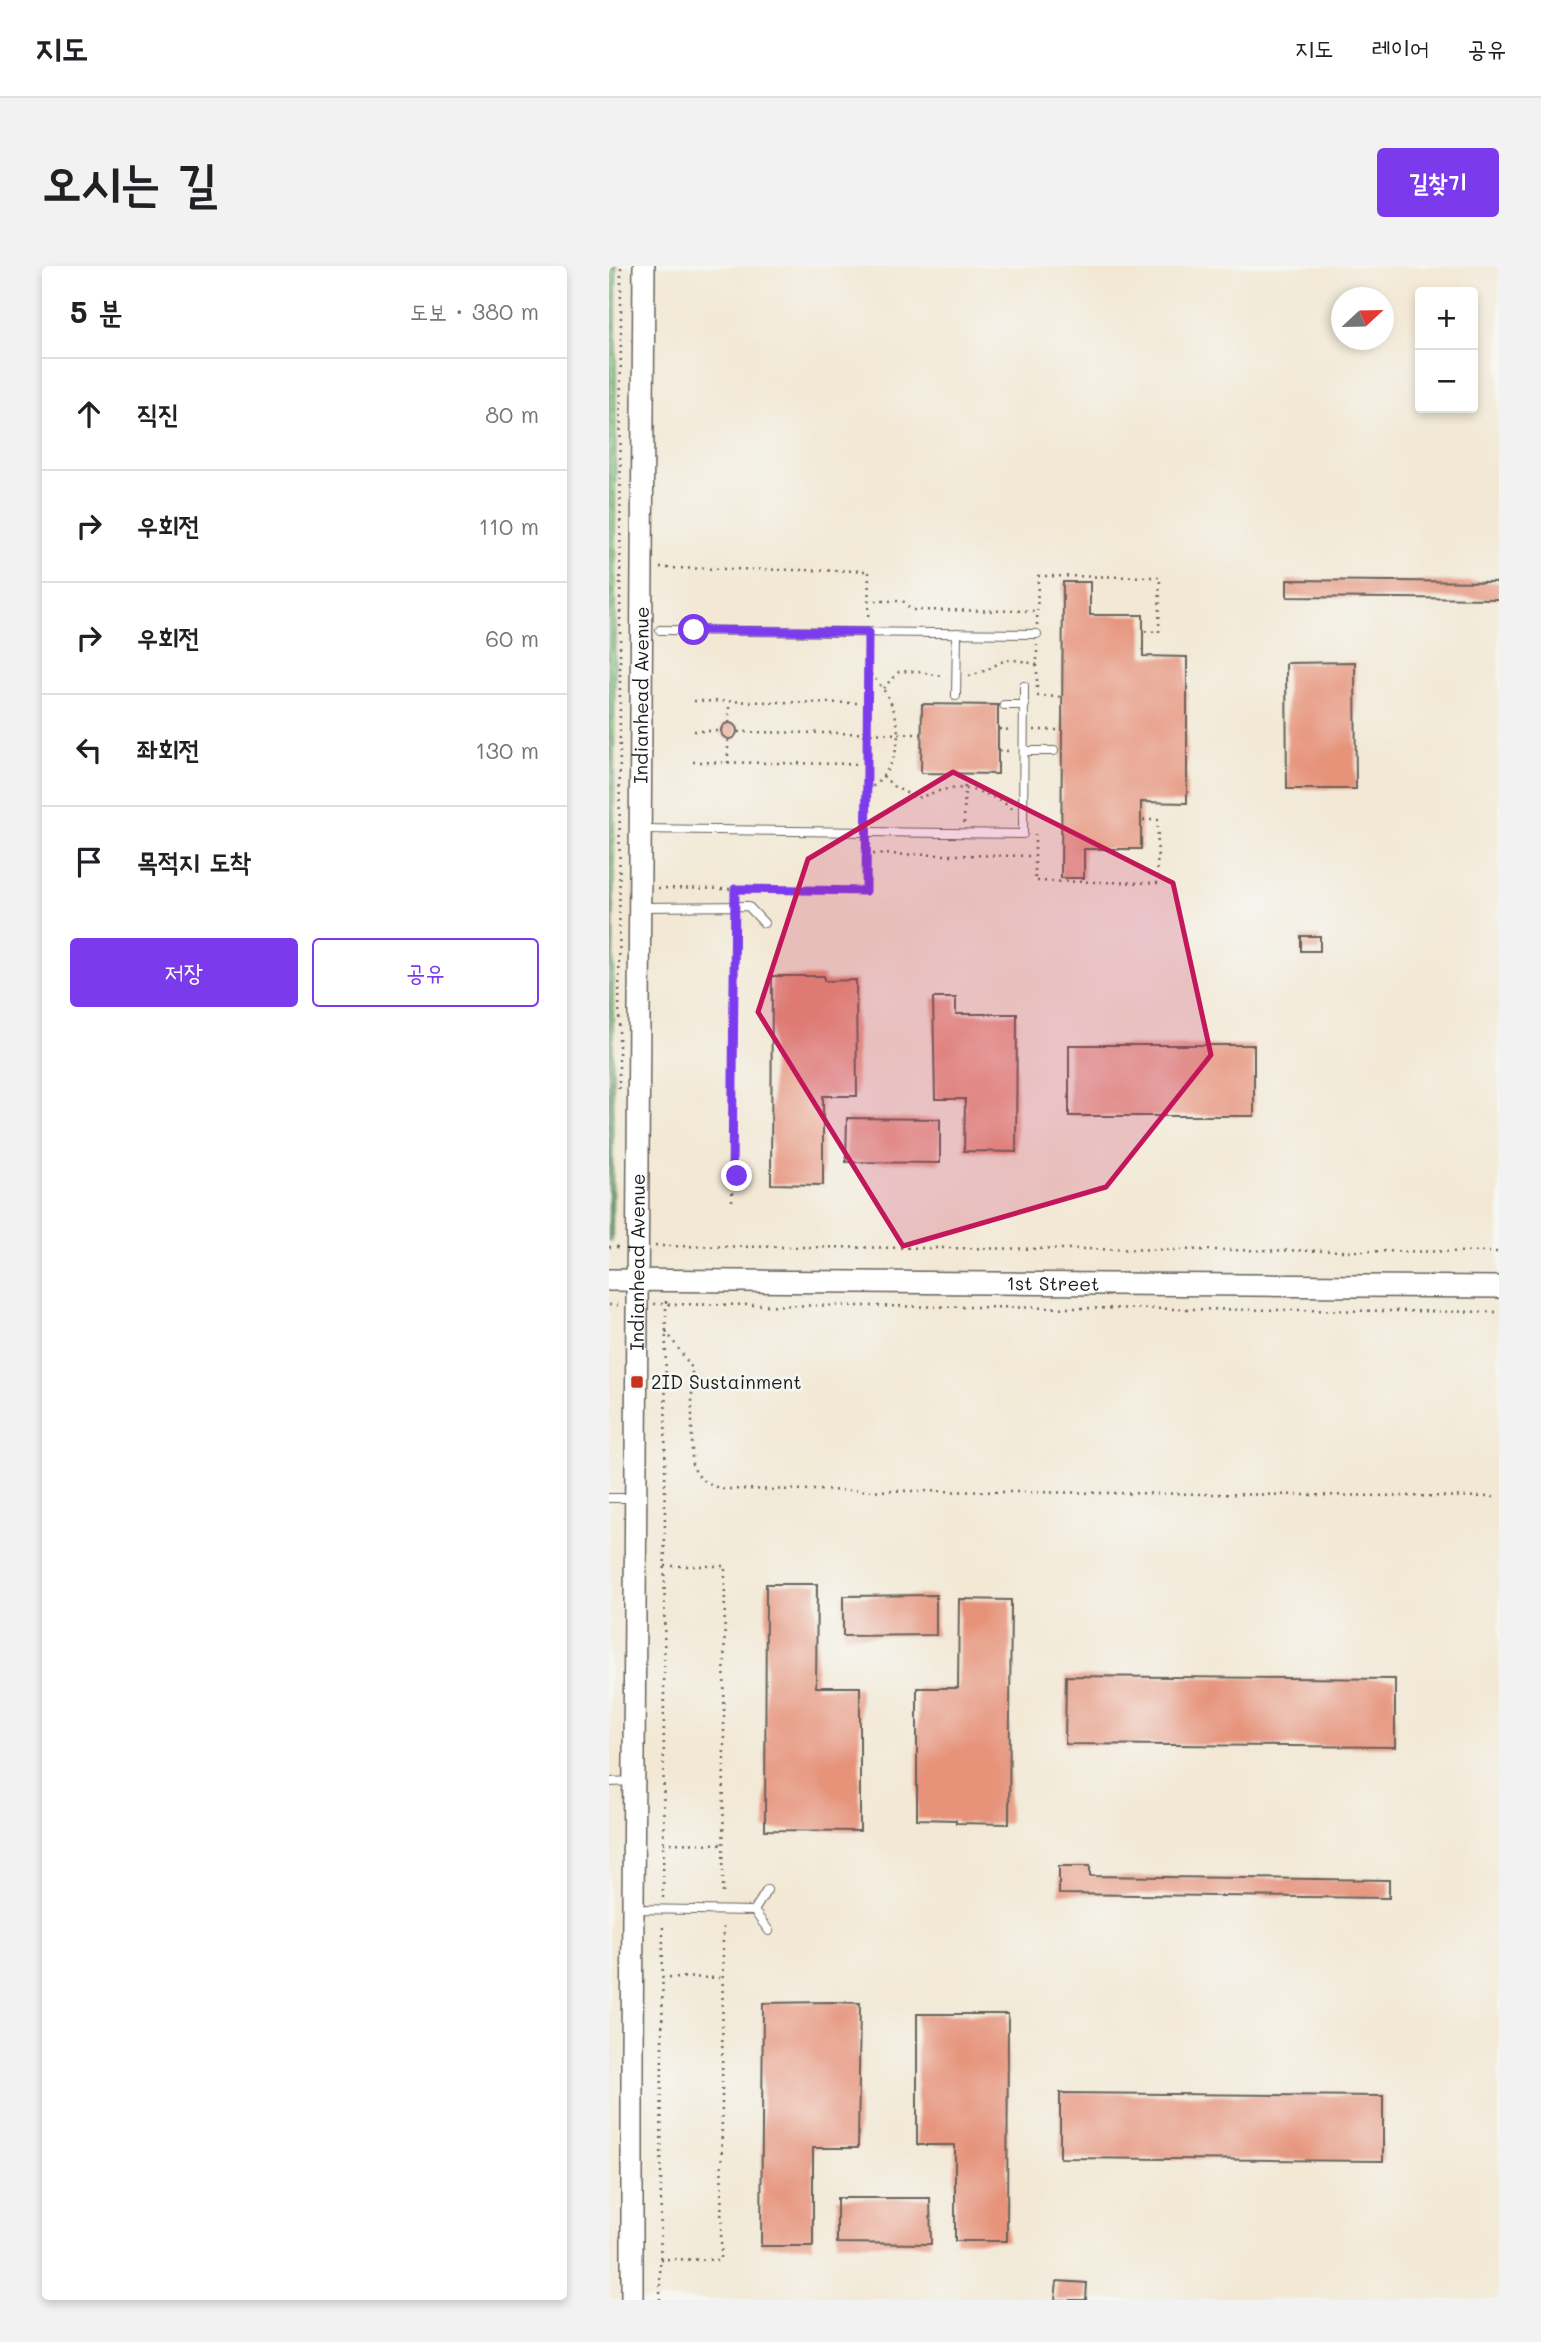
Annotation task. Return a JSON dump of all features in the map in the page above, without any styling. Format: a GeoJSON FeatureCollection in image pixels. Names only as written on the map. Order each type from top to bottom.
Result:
{"type":"FeatureCollection","features":[{"type":"Feature","properties":{"kind":"main road","name":"Indianhead Avenue"},"geometry":{"type":"LineString","coordinates":[[632,2300],[632,1909],[644,266]]}},
{"type":"Feature","properties":{"kind":"main road","name":"1st Street"},"geometry":{"type":"LineString","coordinates":[[609,1280],[1499,1287]]}},
{"type":"Feature","properties":{"kind":"lane"},"geometry":{"type":"LineString","coordinates":[[660,630],[1037,634]]}},
{"type":"Feature","properties":{"kind":"lane"},"geometry":{"type":"LineString","coordinates":[[957,633],[957,696]]}},
{"type":"Feature","properties":{"kind":"lane"},"geometry":{"type":"LineString","coordinates":[[640,829],[1023,834],[1024,686]]}},
{"type":"Feature","properties":{"kind":"lane"},"geometry":{"type":"LineString","coordinates":[[1004,705],[1024,705]]}},
{"type":"Feature","properties":{"kind":"lane"},"geometry":{"type":"LineString","coordinates":[[1024,751],[1054,751]]}},
{"type":"Feature","properties":{"kind":"lane"},"geometry":{"type":"LineString","coordinates":[[640,907],[748,906],[764,923]]}},
{"type":"Feature","properties":{"kind":"lane"},"geometry":{"type":"LineString","coordinates":[[609,1499],[636,1497]]}},
{"type":"Feature","properties":{"kind":"lane"},"geometry":{"type":"LineString","coordinates":[[609,1782],[634,1780]]}},
{"type":"Feature","properties":{"kind":"lane"},"geometry":{"type":"LineString","coordinates":[[754,1910],[767,1890]]}},
{"type":"Feature","properties":{"kind":"lane"},"geometry":{"type":"LineString","coordinates":[[632,1909],[754,1910]]}},
{"type":"Feature","properties":{"kind":"lane"},"geometry":{"type":"LineString","coordinates":[[754,1910],[769,1931]]}},
{"type":"Feature","properties":{"kind":"path"},"geometry":{"type":"LineString","coordinates":[[619,1095],[621,266]]}},
{"type":"Feature","properties":{"kind":"path"},"geometry":{"type":"LineString","coordinates":[[658,888],[866,891],[869,571],[660,568]]}},
{"type":"Feature","properties":{"kind":"path"},"geometry":{"type":"LineString","coordinates":[[1062,696],[1037,696],[1038,576],[1160,577],[1159,632],[1143,631]]}},
{"type":"Feature","properties":{"kind":"path"},"geometry":{"type":"LineString","coordinates":[[868,600],[903,601],[911,610],[1037,611]]}},
{"type":"Feature","properties":{"kind":"path"},"geometry":{"type":"LineString","coordinates":[[867,791],[883,776],[895,756],[898,734],[890,701],[868,672]]}},
{"type":"Feature","properties":{"kind":"path"},"geometry":{"type":"LineString","coordinates":[[694,701],[856,703]]}},
{"type":"Feature","properties":{"kind":"path"},"geometry":{"type":"LineString","coordinates":[[729,701],[729,723]]}},
{"type":"Feature","properties":{"kind":"path"},"geometry":{"type":"LineString","coordinates":[[1036,730],[1036,751]]}},
{"type":"Feature","properties":{"kind":"path"},"geometry":{"type":"LineString","coordinates":[[694,731],[721,731]]}},
{"type":"Feature","properties":{"kind":"path"},"geometry":{"type":"LineString","coordinates":[[738,732],[922,734]]}},
{"type":"Feature","properties":{"kind":"path"},"geometry":{"type":"LineString","coordinates":[[728,739],[728,763]]}},
{"type":"Feature","properties":{"kind":"path"},"geometry":{"type":"LineString","coordinates":[[693,762],[856,764]]}},
{"type":"Feature","properties":{"kind":"path"},"geometry":{"type":"LineString","coordinates":[[964,833],[965,774]]}},
{"type":"Feature","properties":{"kind":"path"},"geometry":{"type":"LineString","coordinates":[[883,776],[906,795],[916,798],[940,790],[965,789],[986,793],[1023,815]]}},
{"type":"Feature","properties":{"kind":"path"},"geometry":{"type":"LineString","coordinates":[[1035,830],[1035,881],[1157,883],[1158,820],[1141,820]]}},
{"type":"Feature","properties":{"kind":"path"},"geometry":{"type":"LineString","coordinates":[[866,854],[1035,856]]}},
{"type":"Feature","properties":{"kind":"path"},"geometry":{"type":"LineString","coordinates":[[732,1201],[735,889]]}},
{"type":"Feature","properties":{"kind":"path"},"geometry":{"type":"LineString","coordinates":[[734,965],[739,965]]}},
{"type":"Feature","properties":{"kind":"path"},"geometry":{"type":"LineString","coordinates":[[732,1175],[737,1176]]}},
{"type":"Feature","properties":{"kind":"path"},"geometry":{"type":"LineString","coordinates":[[609,1247],[1499,1252]]}},
{"type":"Feature","properties":{"kind":"path"},"geometry":{"type":"LineString","coordinates":[[660,2300],[667,1304]]}},
{"type":"Feature","properties":{"kind":"path"},"geometry":{"type":"LineString","coordinates":[[609,1305],[1499,1312]]}},
{"type":"Feature","properties":{"kind":"path"},"geometry":{"type":"LineString","coordinates":[[666,1331],[692,1368],[692,1464],[697,1475],[708,1485],[722,1489],[1499,1497]]}},
{"type":"Feature","properties":{"kind":"path"},"geometry":{"type":"LineString","coordinates":[[725,1582],[732,1582]]}},
{"type":"Feature","properties":{"kind":"path"},"geometry":{"type":"LineString","coordinates":[[723,1833],[730,1833]]}},
{"type":"Feature","properties":{"kind":"path"},"geometry":{"type":"LineString","coordinates":[[663,1843],[723,1844]]}},
{"type":"Feature","properties":{"kind":"path"},"geometry":{"type":"LineString","coordinates":[[662,1977],[723,1978]]}},
{"type":"Feature","properties":{"kind":"path"},"geometry":{"type":"LineString","coordinates":[[722,1994],[729,1994]]}},
{"type":"Feature","properties":{"kind":"path"},"geometry":{"type":"LineString","coordinates":[[721,2245],[727,2245]]}},
{"type":"Feature","properties":{"kind":"highlighted area"},"geometry":{"type":"Polygon","coordinates":[[[953,772],[1173,883],[1211,1055],[1106,1187],[903,1246],[758,1012],[808,859],[953,772]]]}},
{"type":"Feature","properties":{"kind":"green space"},"geometry":{"type":"Polygon","coordinates":[[[609,266],[616,266],[612,1241],[609,1241],[609,266]]]}},
{"type":"Feature","properties":{"kind":"building"},"geometry":{"type":"Polygon","coordinates":[[[1287,580],[1499,582],[1499,599],[1287,597],[1287,580]]]}},
{"type":"Feature","properties":{"kind":"building"},"geometry":{"type":"Polygon","coordinates":[[[1063,582],[1090,582],[1090,615],[1143,615],[1143,656],[1187,657],[1187,803],[1141,802],[1141,849],[1084,849],[1084,878],[1061,878],[1063,582]]]}},
{"type":"Feature","properties":{"kind":"building"},"geometry":{"type":"Polygon","coordinates":[[[1355,662],[1356,789],[1287,789],[1286,663],[1355,662]]]}},
{"type":"Feature","properties":{"kind":"building"},"geometry":{"type":"Polygon","coordinates":[[[922,704],[998,705],[998,774],[921,773],[922,704]]]}},
{"type":"Feature","properties":{"kind":"building"},"geometry":{"type":"Polygon","coordinates":[[[726,723],[732,723],[737,731],[735,737],[726,739],[721,734],[721,728],[726,723]]]}},
{"type":"Feature","properties":{"kind":"building"},"geometry":{"type":"Polygon","coordinates":[[[1301,936],[1320,936],[1320,951],[1301,951],[1301,936]]]}},
{"type":"Feature","properties":{"kind":"building"},"geometry":{"type":"Polygon","coordinates":[[[772,976],[824,976],[824,981],[856,980],[857,1096],[823,1096],[823,1185],[771,1184],[772,976]]]}},
{"type":"Feature","properties":{"kind":"building"},"geometry":{"type":"Polygon","coordinates":[[[933,998],[956,998],[956,1014],[1017,1014],[1016,1152],[964,1151],[965,1099],[935,1099],[933,998]]]}},
{"type":"Feature","properties":{"kind":"building"},"geometry":{"type":"Polygon","coordinates":[[[1069,1045],[1254,1045],[1254,1116],[1069,1116],[1069,1045]]]}},
{"type":"Feature","properties":{"kind":"building"},"geometry":{"type":"Polygon","coordinates":[[[847,1118],[940,1119],[940,1163],[846,1162],[847,1118]]]}},
{"type":"Feature","properties":{"kind":"building"},"geometry":{"type":"Polygon","coordinates":[[[766,1584],[817,1584],[816,1687],[860,1687],[860,1831],[765,1830],[766,1584]]]}},
{"type":"Feature","properties":{"kind":"building"},"geometry":{"type":"Polygon","coordinates":[[[936,1595],[936,1635],[843,1636],[843,1596],[936,1595]]]}},
{"type":"Feature","properties":{"kind":"building"},"geometry":{"type":"Polygon","coordinates":[[[959,1599],[1011,1600],[1009,1824],[917,1819],[917,1688],[958,1688],[959,1599]]]}},
{"type":"Feature","properties":{"kind":"building"},"geometry":{"type":"Polygon","coordinates":[[[1066,1676],[1395,1679],[1395,1747],[1065,1744],[1066,1676]]]}},
{"type":"Feature","properties":{"kind":"building"},"geometry":{"type":"Polygon","coordinates":[[[1059,1866],[1090,1866],[1090,1876],[1389,1880],[1389,1898],[1059,1894],[1059,1866]]]}},
{"type":"Feature","properties":{"kind":"building"},"geometry":{"type":"Polygon","coordinates":[[[763,2003],[860,2003],[858,2148],[813,2148],[813,2246],[761,2246],[763,2003]]]}},
{"type":"Feature","properties":{"kind":"building"},"geometry":{"type":"Polygon","coordinates":[[[917,2014],[1008,2014],[1007,2241],[955,2241],[955,2145],[917,2145],[917,2014]]]}},
{"type":"Feature","properties":{"kind":"building"},"geometry":{"type":"Polygon","coordinates":[[[1060,2093],[1383,2096],[1383,2161],[1060,2158],[1060,2093]]]}},
{"type":"Feature","properties":{"kind":"building"},"geometry":{"type":"Polygon","coordinates":[[[837,2198],[930,2198],[931,2244],[837,2243],[837,2198]]]}},
{"type":"Feature","properties":{"kind":"building"},"geometry":{"type":"Polygon","coordinates":[[[1057,2281],[1087,2283],[1086,2300],[1055,2300],[1057,2281]]]}},
{"type":"Feature","properties":{"kind":"place","name":"2ID Sustainment"},"geometry":{"type":"Point","coordinates":[637,1382]}},
{"type":"Feature","properties":{"kind":"route"},"geometry":{"type":"LineString","coordinates":[[694,630],[868,632],[866,891],[735,889],[732,1175],[737,1176]]}}]}
